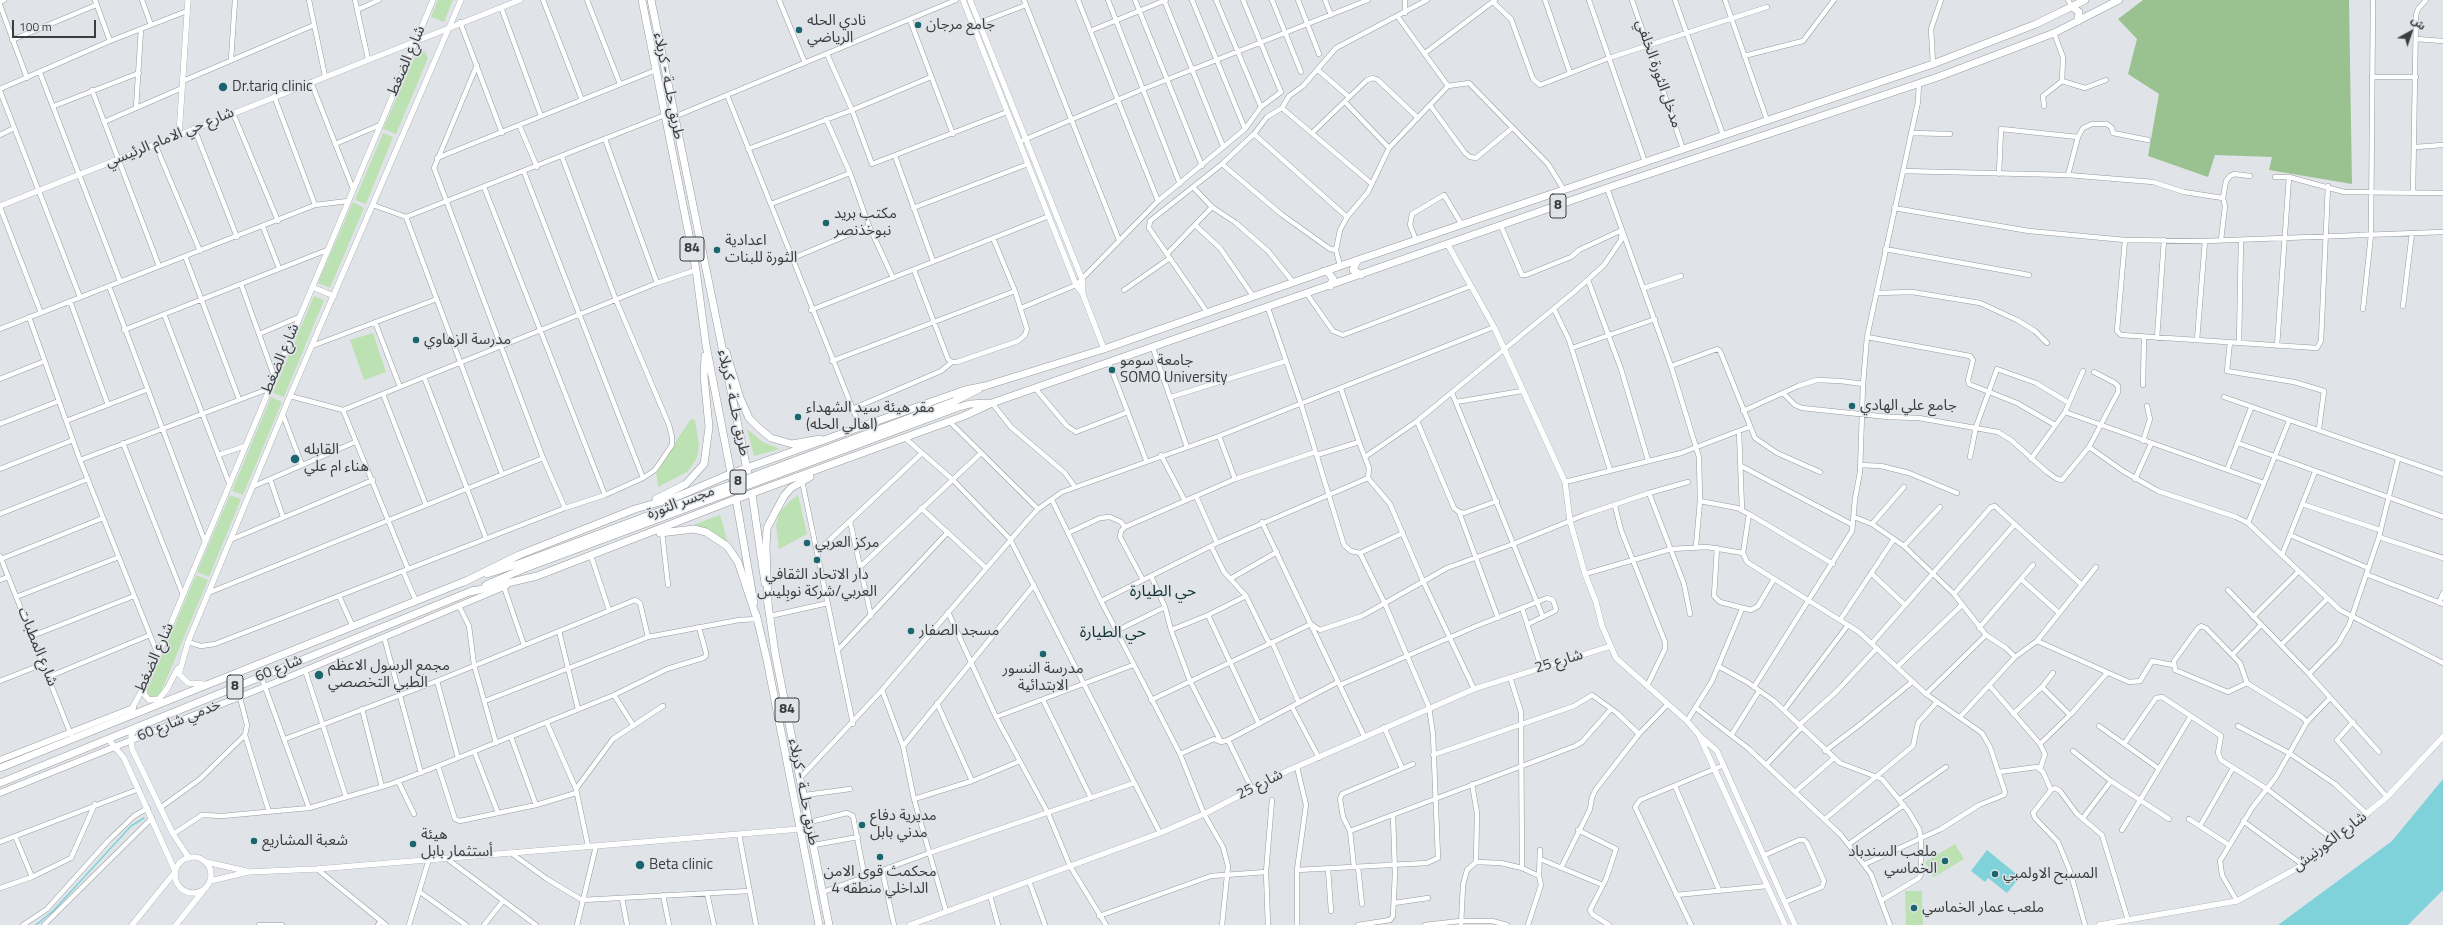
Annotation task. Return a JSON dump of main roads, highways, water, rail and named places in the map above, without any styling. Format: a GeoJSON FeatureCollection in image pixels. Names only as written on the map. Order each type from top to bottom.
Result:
{"type":"FeatureCollection","features":[{"type":"Feature","properties":{"kind":"main road","name":"طريق حلــة - كربلاء"},"geometry":{"type":"LineString","coordinates":[[642,0],[696,270],[706,345],[736,499],[757,619],[767,660],[818,925]]}},
{"type":"Feature","properties":{"kind":"main road","name":"طريق حلــة - كربلاء"},"geometry":{"type":"LineString","coordinates":[[651,0],[717,330],[747,468],[774,649],[805,795],[829,925]]}},
{"type":"Feature","properties":{"kind":"main road","name":"8"},"geometry":{"type":"LineString","coordinates":[[985,386],[1104,349],[1293,282],[1933,64],[2070,4],[2086,0]]}},
{"type":"Feature","properties":{"kind":"main road"},"geometry":{"type":"LineString","coordinates":[[2102,0],[2106,4],[2112,5]]}},
{"type":"Feature","properties":{"kind":"main road","name":"8"},"geometry":{"type":"LineString","coordinates":[[992,403],[1268,308],[1607,188],[1919,83],[2054,32],[2120,0]]}},
{"type":"Feature","properties":{"kind":"main road"},"geometry":{"type":"LineString","coordinates":[[2070,4],[2079,12],[2078,21]]}},
{"type":"Feature","properties":{"kind":"main road"},"geometry":{"type":"LineString","coordinates":[[1357,261],[1353,270],[1360,275]]}},
{"type":"Feature","properties":{"kind":"main road"},"geometry":{"type":"LineString","coordinates":[[1324,272],[1331,275],[1332,283],[1330,286]]}},
{"type":"Feature","properties":{"kind":"main road"},"geometry":{"type":"LineString","coordinates":[[717,330],[732,369],[740,398],[749,418],[760,429],[771,438],[792,444],[836,437]]}},
{"type":"Feature","properties":{"kind":"main road"},"geometry":{"type":"LineString","coordinates":[[464,582],[519,555],[635,509],[686,484],[704,464],[709,427],[704,376],[706,345]]}},
{"type":"Feature","properties":{"kind":"main road"},"geometry":{"type":"LineString","coordinates":[[635,509],[674,498],[730,474],[965,390],[985,386]]}},
{"type":"Feature","properties":{"kind":"main road","name":"مجسر الثورة"},"geometry":{"type":"LineString","coordinates":[[464,582],[522,566],[956,405],[985,386]]}},
{"type":"Feature","properties":{"kind":"main road"},"geometry":{"type":"LineString","coordinates":[[470,592],[512,583],[591,556],[736,499],[801,479],[842,460],[905,438],[992,403]]}},
{"type":"Feature","properties":{"kind":"main road","name":"مجسر الثورة"},"geometry":{"type":"LineString","coordinates":[[956,405],[992,403]]}},
{"type":"Feature","properties":{"kind":"main road"},"geometry":{"type":"LineString","coordinates":[[788,454],[784,459],[786,469],[790,475],[801,479]]}},
{"type":"Feature","properties":{"kind":"main road"},"geometry":{"type":"LineString","coordinates":[[768,603],[766,533],[784,496],[801,479]]}},
{"type":"Feature","properties":{"kind":"main road"},"geometry":{"type":"LineString","coordinates":[[674,498],[682,499],[688,505],[688,516],[683,520]]}},
{"type":"Feature","properties":{"kind":"main road"},"geometry":{"type":"LineString","coordinates":[[644,536],[662,532],[694,529],[706,532],[727,546],[738,562],[757,619]]}},
{"type":"Feature","properties":{"kind":"main road","name":"مجسر الثورة"},"geometry":{"type":"LineString","coordinates":[[470,592],[522,566]]}},
{"type":"Feature","properties":{"kind":"main road","name":"شارع 60"},"geometry":{"type":"LineString","coordinates":[[0,768],[72,735],[128,717],[464,582]]}},
{"type":"Feature","properties":{"kind":"main road","name":"خدمي شارع 60"},"geometry":{"type":"LineString","coordinates":[[0,793],[265,687],[512,583]]}},
{"type":"Feature","properties":{"kind":"main road","name":"شارع 60"},"geometry":{"type":"LineString","coordinates":[[0,783],[470,592]]}},
{"type":"Feature","properties":{"kind":"main road"},"geometry":{"type":"LineString","coordinates":[[765,650],[774,649]]}},
{"type":"Feature","properties":{"kind":"main road"},"geometry":{"type":"LineString","coordinates":[[767,660],[776,658]]}},
{"type":"Feature","properties":{"kind":"main road","name":"خدمي شارع 60"},"geometry":{"type":"LineString","coordinates":[[0,760],[72,735],[133,708]]}},
{"type":"Feature","properties":{"kind":"water"},"geometry":{"type":"Polygon","coordinates":[[[2443,779],[2443,890],[2408,925],[2278,925],[2392,841],[2443,779]]]}},
{"type":"Feature","properties":{"kind":"water","name":"المسبح الاولمبي"},"geometry":{"type":"Polygon","coordinates":[[[1987,850],[2020,877],[2007,893],[1988,878],[1985,882],[1971,871],[1987,850]]]}},
{"type":"Feature","properties":{"kind":"waterway"},"geometry":{"type":"LineString","coordinates":[[36,925],[54,910],[131,826],[144,818]]}},
{"type":"Feature","properties":{"kind":"place","name":"جامع مرجان"},"geometry":{"type":"Point","coordinates":[918,25]}},
{"type":"Feature","properties":{"kind":"place","name":"نادي الحله الرياضي"},"geometry":{"type":"Point","coordinates":[799,30]}},
{"type":"Feature","properties":{"kind":"place","name":"Dr.tariq clinic"},"geometry":{"type":"Point","coordinates":[223,87]}},
{"type":"Feature","properties":{"kind":"place","name":"مكتب بريد نبوخذنصر"},"geometry":{"type":"Point","coordinates":[826,223]}},
{"type":"Feature","properties":{"kind":"place","name":"اعدادية الثورة للبنات"},"geometry":{"type":"Point","coordinates":[717,250]}},
{"type":"Feature","properties":{"kind":"place","name":"مدرسة الزهاوي"},"geometry":{"type":"Point","coordinates":[416,340]}},
{"type":"Feature","properties":{"kind":"place","name":"جامعة سومو SOMO University"},"geometry":{"type":"Point","coordinates":[1112,370]}},
{"type":"Feature","properties":{"kind":"place","name":"جامع علي الهادي"},"geometry":{"type":"Point","coordinates":[1852,406]}},
{"type":"Feature","properties":{"kind":"place","name":"مقر هيئة سيد الشهداء (اهالي الحله)"},"geometry":{"type":"Point","coordinates":[798,417]}},
{"type":"Feature","properties":{"kind":"place","name":"القابله هناء ام علي"},"geometry":{"type":"Point","coordinates":[295,459]}},
{"type":"Feature","properties":{"kind":"place","name":"مركز العربي"},"geometry":{"type":"Point","coordinates":[807,543]}},
{"type":"Feature","properties":{"kind":"place","name":"دار الاتحاد الثقافي العربي/شركة نوبِليس"},"geometry":{"type":"Point","coordinates":[817,560]}},
{"type":"Feature","properties":{"kind":"place","name":"مسجد الصفار"},"geometry":{"type":"Point","coordinates":[911,631]}},
{"type":"Feature","properties":{"kind":"place","name":"مدرسة النسور الابتدائية"},"geometry":{"type":"Point","coordinates":[1043,654]}},
{"type":"Feature","properties":{"kind":"place","name":"مجمع الرسول الاعظم الطبي التخصصي"},"geometry":{"type":"Point","coordinates":[319,675]}},
{"type":"Feature","properties":{"kind":"place","name":"مديرية دفاع مدني بابل"},"geometry":{"type":"Point","coordinates":[862,825]}},
{"type":"Feature","properties":{"kind":"place","name":"شعبة المشاريع"},"geometry":{"type":"Point","coordinates":[254,841]}},
{"type":"Feature","properties":{"kind":"place","name":"هيئة أستثمار بابل"},"geometry":{"type":"Point","coordinates":[413,844]}},
{"type":"Feature","properties":{"kind":"place","name":"محكمث قوى الامن الداخلي منطقه 4"},"geometry":{"type":"Point","coordinates":[880,857]}},
{"type":"Feature","properties":{"kind":"place","name":"ملعب السندباد الخماسي"},"geometry":{"type":"Point","coordinates":[1945,861]}},
{"type":"Feature","properties":{"kind":"place","name":"Beta clinic"},"geometry":{"type":"Point","coordinates":[640,865]}},
{"type":"Feature","properties":{"kind":"place","name":"المسبح الاولمبي"},"geometry":{"type":"Point","coordinates":[1995,874]}},
{"type":"Feature","properties":{"kind":"place","name":"ملعب عمار الخماسي"},"geometry":{"type":"Point","coordinates":[1914,908]}},
{"type":"Feature","properties":{"kind":"district","name":"حي الطيارة"},"geometry":{"type":"Point","coordinates":[1163,592]}},
{"type":"Feature","properties":{"kind":"district","name":"حي الطيارة"},"geometry":{"type":"Point","coordinates":[1113,633]}}]}
